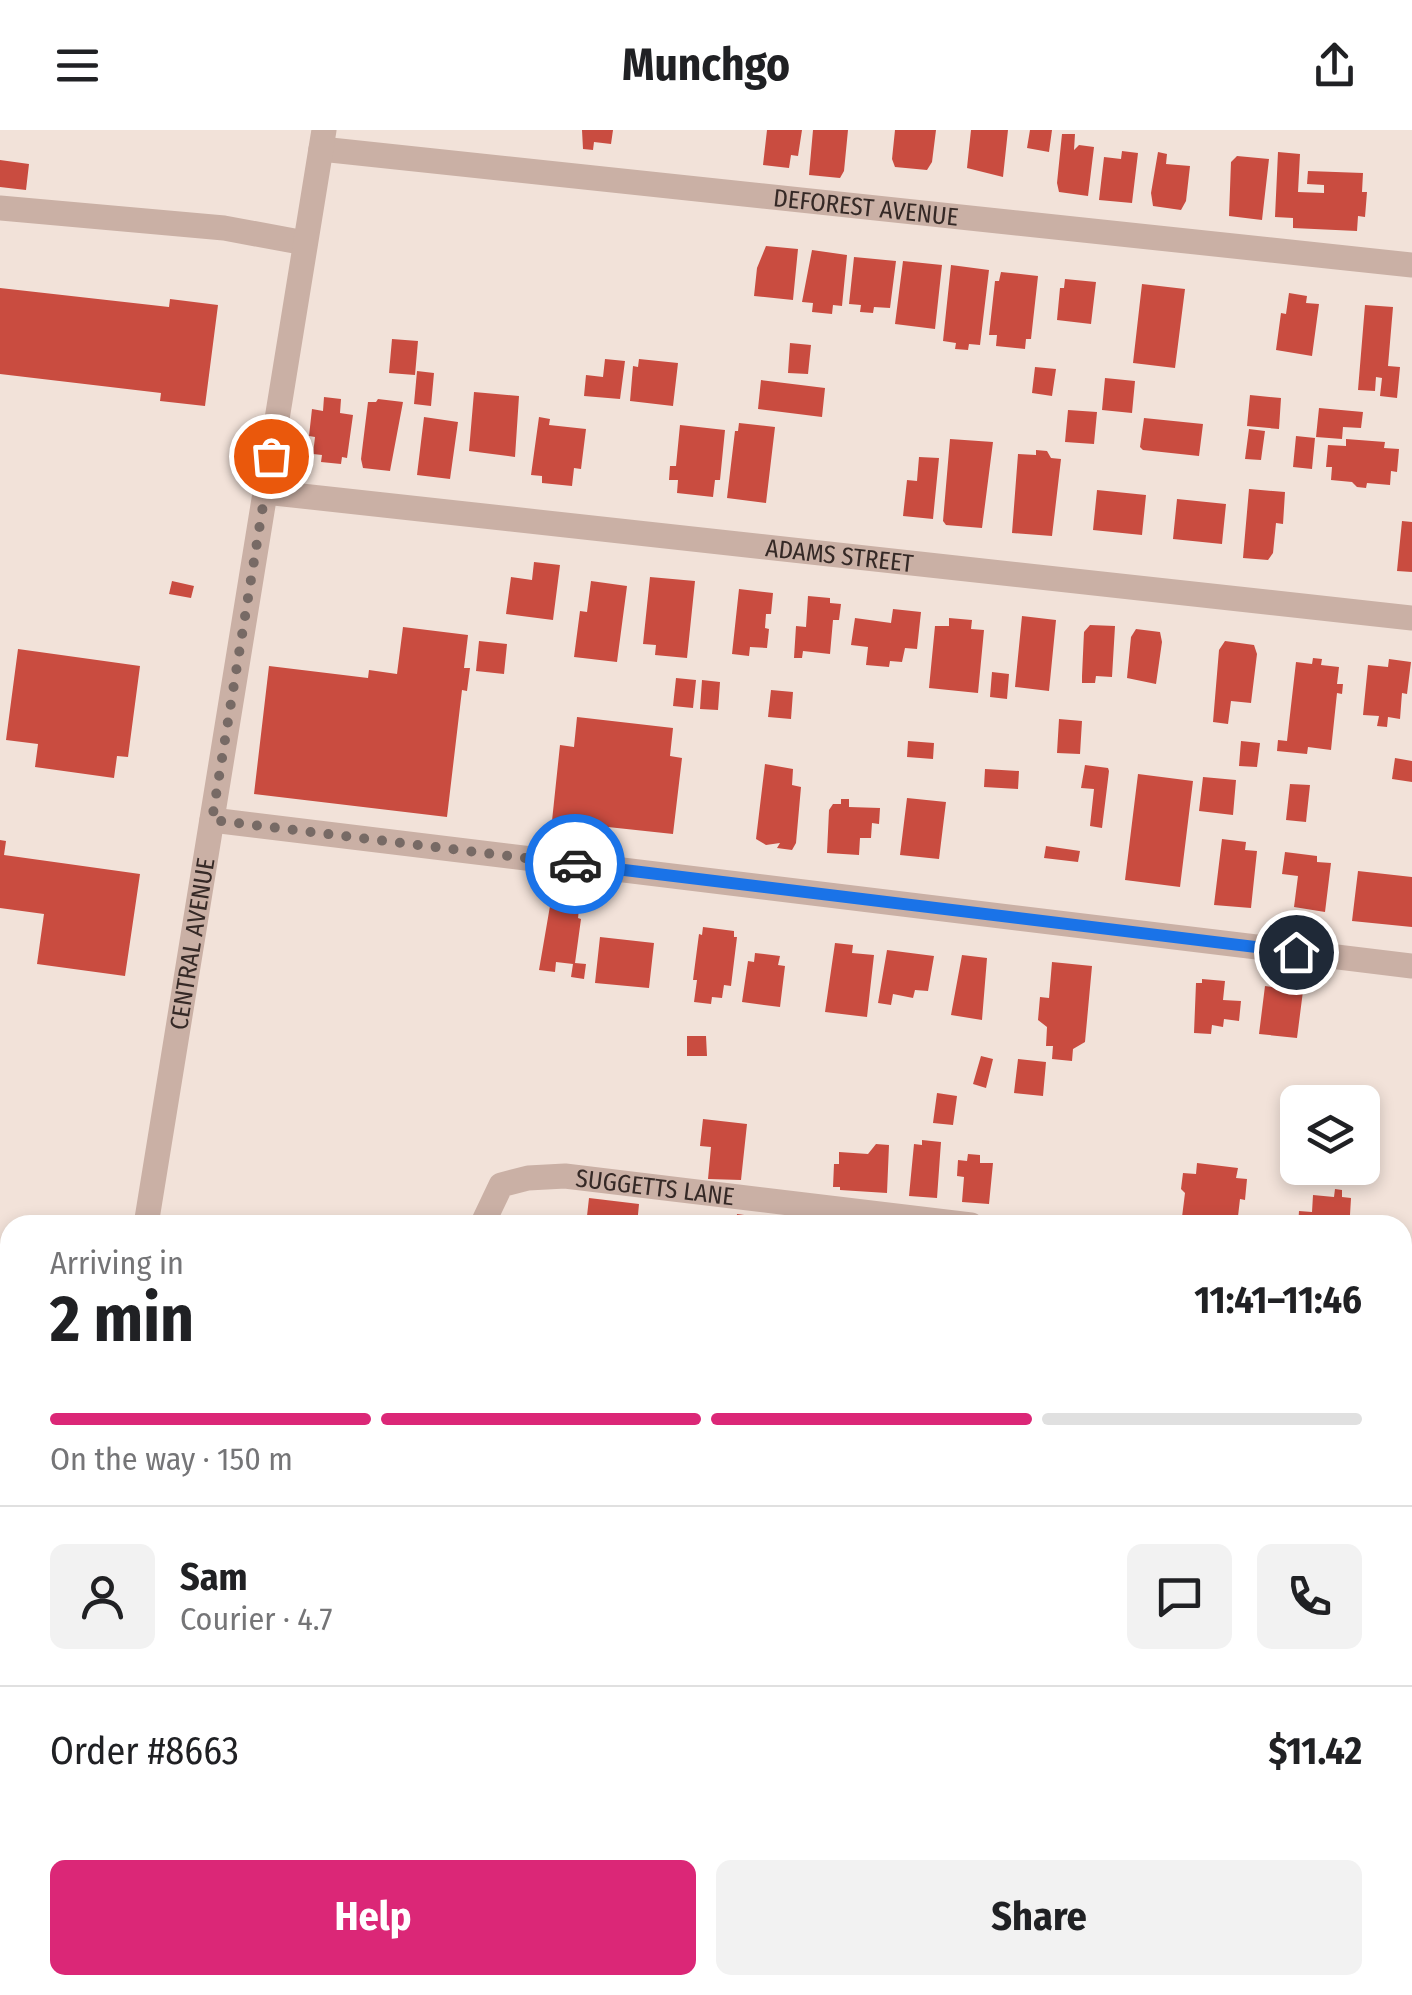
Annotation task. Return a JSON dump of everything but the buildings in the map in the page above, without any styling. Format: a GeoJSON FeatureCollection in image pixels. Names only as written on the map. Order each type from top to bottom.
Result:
{"type":"FeatureCollection","features":[{"type":"Feature","properties":{"kind":"street","name":"CENTRAL AVENUE"},"geometry":{"type":"LineString","coordinates":[[148,1215],[322,140]]}},
{"type":"Feature","properties":{"kind":"street","name":"DEFOREST AVENUE"},"geometry":{"type":"LineString","coordinates":[[322,140],[1412,265]]}},
{"type":"Feature","properties":{"kind":"street"},"geometry":{"type":"LineString","coordinates":[[0,208],[224,228],[305,244]]}},
{"type":"Feature","properties":{"kind":"street","name":"ADAMS STREET"},"geometry":{"type":"LineString","coordinates":[[265,492],[1412,618]]}},
{"type":"Feature","properties":{"kind":"street"},"geometry":{"type":"LineString","coordinates":[[212,820],[1412,966]]}},
{"type":"Feature","properties":{"kind":"street","name":"SUGGETTS LANE"},"geometry":{"type":"LineString","coordinates":[[486,1215],[500,1184],[565,1176],[888,1215]]}},
{"type":"Feature","properties":{"kind":"way so far"},"geometry":{"type":"LineString","coordinates":[[271,456],[212,820],[575,864]]}},
{"type":"Feature","properties":{"kind":"route"},"geometry":{"type":"LineString","coordinates":[[575,864],[1296,952]]}}]}
